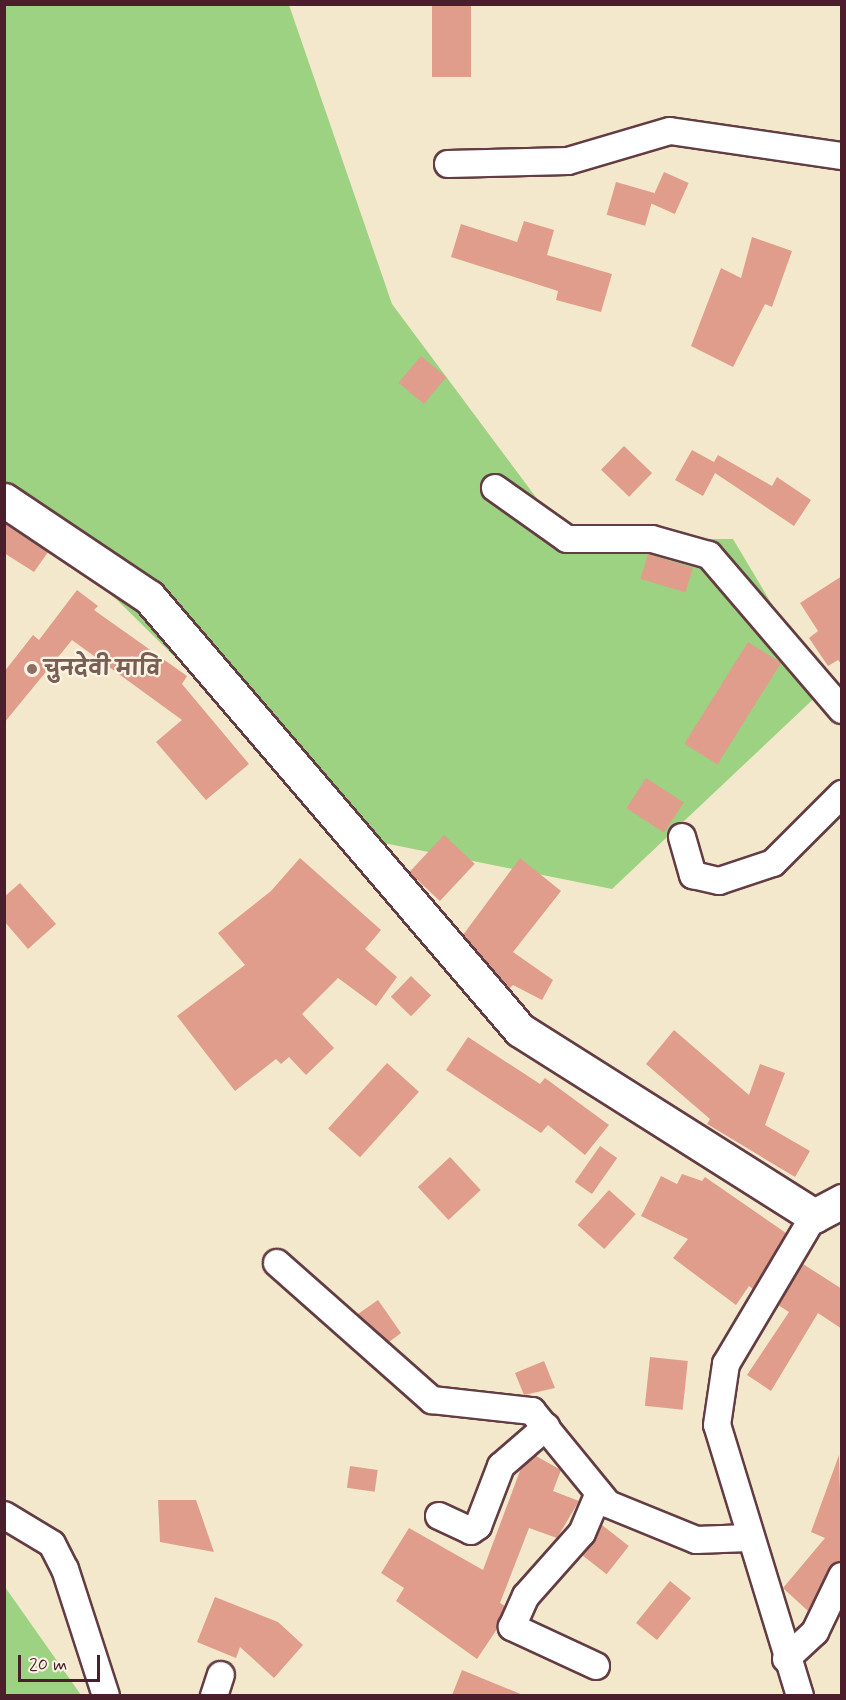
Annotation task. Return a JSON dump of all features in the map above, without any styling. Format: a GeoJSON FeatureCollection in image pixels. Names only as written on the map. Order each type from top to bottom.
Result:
{"type":"FeatureCollection","features":[{"type":"Feature","properties":{"kind":"street"},"geometry":{"type":"LineString","coordinates":[[448,164],[568,161],[670,131],[842,156]]}},
{"type":"Feature","properties":{"kind":"street"},"geometry":{"type":"LineString","coordinates":[[495,488],[567,539],[652,539],[709,555],[842,710]]}},
{"type":"Feature","properties":{"kind":"street"},"geometry":{"type":"LineString","coordinates":[[4,500],[149,597],[520,1030],[828,1208],[726,1364],[717,1425],[786,1659],[800,1695]]}},
{"type":"Feature","properties":{"kind":"street"},"geometry":{"type":"LineString","coordinates":[[682,837],[693,875],[719,881],[773,863],[842,794]]}},
{"type":"Feature","properties":{"kind":"street"},"geometry":{"type":"LineString","coordinates":[[277,1263],[432,1400],[532,1411],[608,1504],[696,1540],[749,1538]]}},
{"type":"Feature","properties":{"kind":"street"},"geometry":{"type":"LineString","coordinates":[[439,1516],[471,1531],[478,1526],[501,1466],[546,1427]]}},
{"type":"Feature","properties":{"kind":"street"},"geometry":{"type":"LineString","coordinates":[[596,1666],[512,1627],[526,1596],[582,1533],[599,1493]]}},
{"type":"Feature","properties":{"kind":"street"},"geometry":{"type":"LineString","coordinates":[[4,1515],[52,1544],[65,1569],[106,1695]]}},
{"type":"Feature","properties":{"kind":"street"},"geometry":{"type":"LineString","coordinates":[[786,1659],[815,1632],[842,1576]]}},
{"type":"Feature","properties":{"kind":"green space"},"geometry":{"type":"Polygon","coordinates":[[[4,5],[289,5],[392,304],[567,539],[733,539],[823,690],[612,889],[359,838],[116,599],[5,507],[4,5]]]}},
{"type":"Feature","properties":{"kind":"green space"},"geometry":{"type":"Polygon","coordinates":[[[5,1587],[81,1695],[5,1695],[5,1587]]]}},
{"type":"Feature","properties":{"kind":"building"},"geometry":{"type":"Polygon","coordinates":[[[432,4],[471,4],[471,77],[432,77],[432,4]]]}},
{"type":"Feature","properties":{"kind":"building"},"geometry":{"type":"Polygon","coordinates":[[[664,172],[689,183],[675,214],[650,203],[664,172]]]}},
{"type":"Feature","properties":{"kind":"building"},"geometry":{"type":"Polygon","coordinates":[[[616,182],[654,193],[645,226],[607,215],[616,182]]]}},
{"type":"Feature","properties":{"kind":"building"},"geometry":{"type":"Polygon","coordinates":[[[524,221],[554,230],[547,255],[612,274],[601,312],[556,300],[558,291],[451,257],[461,224],[517,242],[524,221]]]}},
{"type":"Feature","properties":{"kind":"building"},"geometry":{"type":"Polygon","coordinates":[[[752,237],[792,251],[772,307],[765,304],[733,367],[691,346],[721,268],[741,278],[752,237]]]}},
{"type":"Feature","properties":{"kind":"building"},"geometry":{"type":"Polygon","coordinates":[[[421,356],[446,377],[424,404],[399,383],[421,356]]]}},
{"type":"Feature","properties":{"kind":"building"},"geometry":{"type":"Polygon","coordinates":[[[624,446],[652,473],[629,497],[601,470],[624,446]]]}},
{"type":"Feature","properties":{"kind":"building"},"geometry":{"type":"Polygon","coordinates":[[[692,450],[714,462],[718,455],[772,486],[777,477],[811,500],[794,526],[715,473],[703,496],[675,480],[692,450]]]}},
{"type":"Feature","properties":{"kind":"building"},"geometry":{"type":"Polygon","coordinates":[[[4,523],[48,552],[34,572],[4,553],[4,523]]]}},
{"type":"Feature","properties":{"kind":"building"},"geometry":{"type":"Polygon","coordinates":[[[648,554],[693,568],[685,593],[640,579],[648,554]]]}},
{"type":"Feature","properties":{"kind":"building"},"geometry":{"type":"Polygon","coordinates":[[[842,576],[842,665],[838,660],[828,666],[809,638],[818,631],[800,603],[842,576]]]}},
{"type":"Feature","properties":{"kind":"building"},"geometry":{"type":"Polygon","coordinates":[[[77,590],[98,606],[94,610],[187,676],[182,684],[249,764],[206,800],[156,742],[182,720],[72,640],[4,723],[4,672],[33,635],[39,640],[77,590]]]}},
{"type":"Feature","properties":{"kind":"building"},"geometry":{"type":"Polygon","coordinates":[[[748,642],[781,663],[717,764],[684,744],[748,642]]]}},
{"type":"Feature","properties":{"kind":"building"},"geometry":{"type":"Polygon","coordinates":[[[646,778],[684,803],[664,833],[626,808],[646,778]]]}},
{"type":"Feature","properties":{"kind":"building"},"geometry":{"type":"Polygon","coordinates":[[[444,835],[475,864],[440,901],[409,872],[444,835]]]}},
{"type":"Feature","properties":{"kind":"building"},"geometry":{"type":"Polygon","coordinates":[[[300,858],[381,930],[365,949],[397,977],[376,1006],[338,978],[302,1014],[334,1048],[306,1075],[289,1057],[281,1064],[276,1059],[235,1091],[177,1016],[245,965],[218,933],[271,891],[300,858]]]}},
{"type":"Feature","properties":{"kind":"building"},"geometry":{"type":"Polygon","coordinates":[[[520,858],[561,891],[513,952],[553,980],[542,1000],[513,985],[509,989],[463,935],[520,858]]]}},
{"type":"Feature","properties":{"kind":"building"},"geometry":{"type":"Polygon","coordinates":[[[20,883],[56,924],[28,949],[4,921],[4,897],[20,883]]]}},
{"type":"Feature","properties":{"kind":"building"},"geometry":{"type":"Polygon","coordinates":[[[411,976],[431,995],[411,1016],[391,997],[411,976]]]}},
{"type":"Feature","properties":{"kind":"building"},"geometry":{"type":"Polygon","coordinates":[[[674,1030],[749,1095],[760,1064],[785,1073],[765,1125],[810,1151],[795,1177],[707,1124],[710,1119],[646,1064],[674,1030]]]}},
{"type":"Feature","properties":{"kind":"building"},"geometry":{"type":"Polygon","coordinates":[[[468,1037],[540,1084],[545,1078],[609,1125],[585,1155],[548,1125],[541,1133],[446,1070],[468,1037]]]}},
{"type":"Feature","properties":{"kind":"building"},"geometry":{"type":"Polygon","coordinates":[[[387,1063],[419,1092],[360,1157],[328,1128],[387,1063]]]}},
{"type":"Feature","properties":{"kind":"building"},"geometry":{"type":"Polygon","coordinates":[[[600,1146],[617,1158],[592,1194],[575,1182],[600,1146]]]}},
{"type":"Feature","properties":{"kind":"building"},"geometry":{"type":"Polygon","coordinates":[[[450,1157],[481,1190],[449,1220],[418,1187],[450,1157]]]}},
{"type":"Feature","properties":{"kind":"building"},"geometry":{"type":"Polygon","coordinates":[[[682,1174],[702,1181],[705,1177],[786,1233],[753,1289],[749,1286],[736,1305],[673,1258],[688,1239],[641,1216],[661,1176],[677,1184],[682,1174]]]}},
{"type":"Feature","properties":{"kind":"building"},"geometry":{"type":"Polygon","coordinates":[[[609,1190],[636,1214],[604,1249],[578,1225],[609,1190]]]}},
{"type":"Feature","properties":{"kind":"building"},"geometry":{"type":"Polygon","coordinates":[[[803,1264],[842,1289],[842,1329],[818,1313],[771,1391],[747,1375],[789,1312],[778,1305],[803,1264]]]}},
{"type":"Feature","properties":{"kind":"building"},"geometry":{"type":"Polygon","coordinates":[[[378,1300],[401,1333],[389,1342],[358,1314],[378,1300]]]}},
{"type":"Feature","properties":{"kind":"building"},"geometry":{"type":"Polygon","coordinates":[[[650,1357],[688,1361],[683,1410],[645,1406],[650,1357]]]}},
{"type":"Feature","properties":{"kind":"building"},"geometry":{"type":"Polygon","coordinates":[[[544,1361],[555,1388],[524,1395],[515,1373],[544,1361]]]}},
{"type":"Feature","properties":{"kind":"building"},"geometry":{"type":"Polygon","coordinates":[[[839,1455],[842,1561],[829,1569],[808,1611],[783,1588],[825,1538],[811,1532],[839,1455]]]}},
{"type":"Feature","properties":{"kind":"building"},"geometry":{"type":"Polygon","coordinates":[[[536,1456],[561,1470],[553,1491],[579,1501],[557,1538],[529,1528],[500,1603],[505,1606],[497,1629],[477,1659],[396,1601],[404,1588],[381,1573],[409,1528],[483,1570],[521,1468],[536,1456]]]}},
{"type":"Feature","properties":{"kind":"building"},"geometry":{"type":"Polygon","coordinates":[[[350,1466],[378,1470],[375,1492],[347,1488],[350,1466]]]}},
{"type":"Feature","properties":{"kind":"building"},"geometry":{"type":"Polygon","coordinates":[[[158,1500],[196,1500],[214,1552],[160,1542],[158,1500]]]}},
{"type":"Feature","properties":{"kind":"building"},"geometry":{"type":"Polygon","coordinates":[[[602,1525],[629,1546],[607,1574],[580,1553],[602,1525]]]}},
{"type":"Feature","properties":{"kind":"building"},"geometry":{"type":"Polygon","coordinates":[[[670,1581],[691,1598],[657,1640],[636,1623],[670,1581]]]}},
{"type":"Feature","properties":{"kind":"building"},"geometry":{"type":"Polygon","coordinates":[[[215,1597],[278,1622],[303,1645],[274,1678],[240,1647],[236,1658],[197,1642],[215,1597]]]}},
{"type":"Feature","properties":{"kind":"building"},"geometry":{"type":"Polygon","coordinates":[[[462,1670],[523,1695],[452,1695],[462,1670]]]}},
{"type":"Feature","properties":{"kind":"place","name":"चुनदेवी मावि"},"geometry":{"type":"Point","coordinates":[32,669]}}]}
